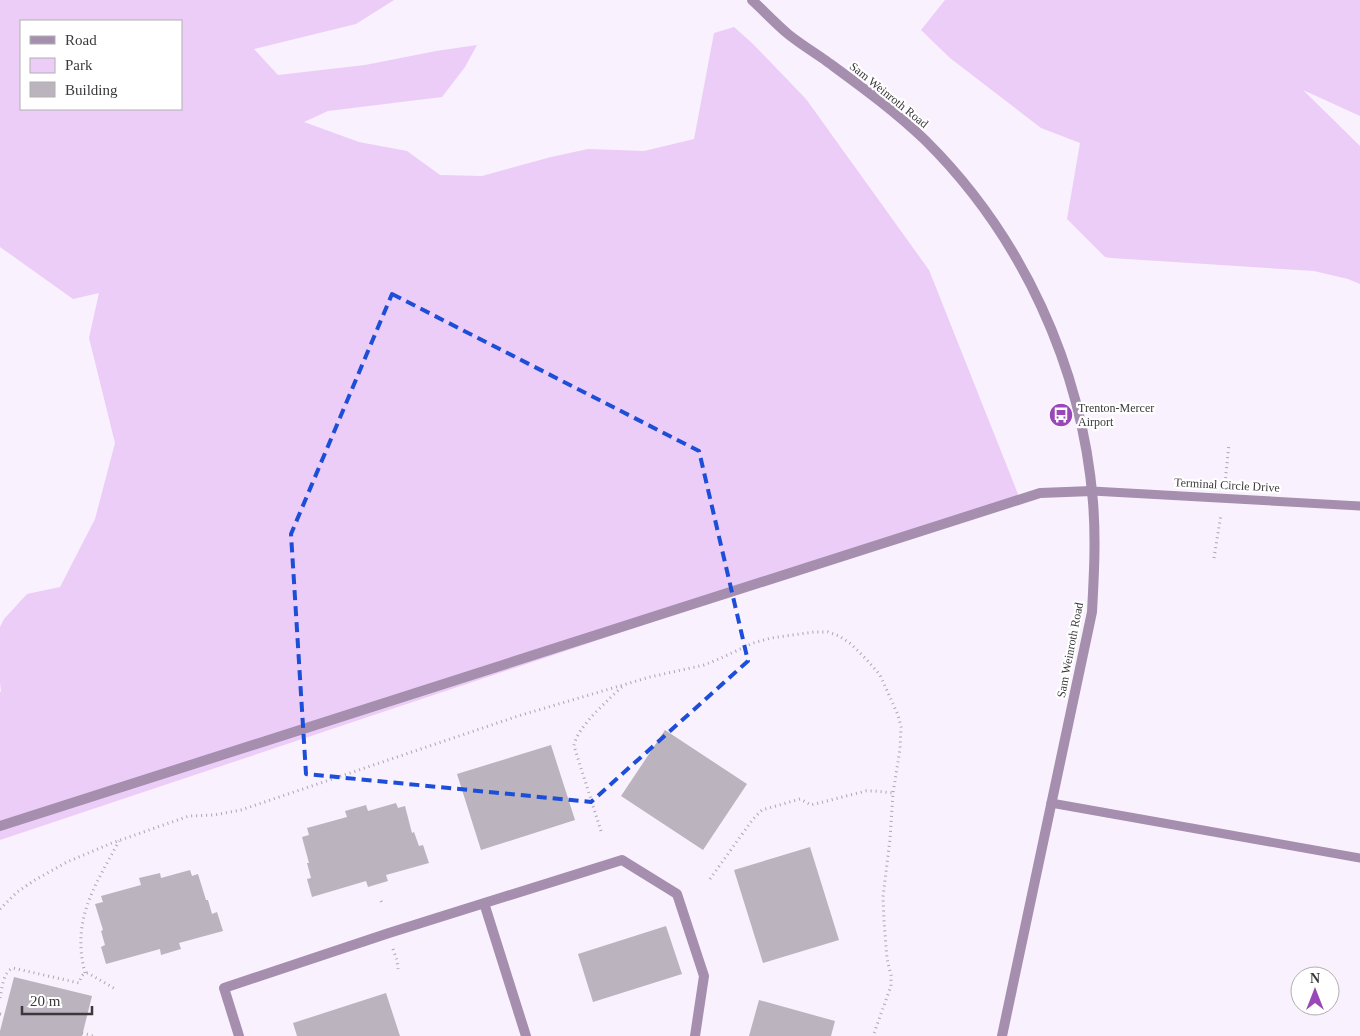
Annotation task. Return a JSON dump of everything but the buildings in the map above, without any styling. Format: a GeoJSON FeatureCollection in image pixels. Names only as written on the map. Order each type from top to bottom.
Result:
{"type":"FeatureCollection","features":[{"type":"Feature","properties":{"kind":"street","name":"Sam Weinroth Road"},"geometry":{"type":"LineString","coordinates":[[752,0],[788,34],[880,101],[925,140],[965,184],[1001,233],[1031,284],[1056,338],[1075,395],[1088,453],[1092,491],[1095,552],[1092,612],[1002,1036]]}},
{"type":"Feature","properties":{"kind":"street"},"geometry":{"type":"LineString","coordinates":[[0,826],[1040,492],[1092,491]]}},
{"type":"Feature","properties":{"kind":"street"},"geometry":{"type":"LineString","coordinates":[[239,1036],[224,988],[389,933],[622,860],[677,894],[704,976],[696,1036]]}},
{"type":"Feature","properties":{"kind":"street"},"geometry":{"type":"LineString","coordinates":[[484,903],[526,1036]]}},
{"type":"Feature","properties":{"kind":"lane","name":"Terminal Circle Drive"},"geometry":{"type":"LineString","coordinates":[[1092,491],[1360,506]]}},
{"type":"Feature","properties":{"kind":"lane"},"geometry":{"type":"LineString","coordinates":[[1051,803],[1360,858]]}},
{"type":"Feature","properties":{"kind":"path"},"geometry":{"type":"LineString","coordinates":[[1226,483],[1229,444]]}},
{"type":"Feature","properties":{"kind":"path"},"geometry":{"type":"LineString","coordinates":[[1214,558],[1221,514]]}},
{"type":"Feature","properties":{"kind":"path"},"geometry":{"type":"LineString","coordinates":[[0,909],[18,892],[46,873],[67,862],[189,816],[241,810],[518,716],[650,677],[704,665],[753,643],[771,638],[828,632],[839,636],[851,644],[880,675],[898,714],[901,727],[900,749],[892,793],[890,839],[883,897],[887,959],[891,974],[891,986],[873,1036]]}},
{"type":"Feature","properties":{"kind":"path"},"geometry":{"type":"LineString","coordinates":[[601,831],[574,746],[575,740],[585,725],[623,685]]}},
{"type":"Feature","properties":{"kind":"path"},"geometry":{"type":"LineString","coordinates":[[710,879],[753,819],[762,810],[800,799],[811,805],[866,791],[892,793]]}},
{"type":"Feature","properties":{"kind":"path"},"geometry":{"type":"LineString","coordinates":[[85,973],[81,936],[84,917],[89,898],[119,841]]}},
{"type":"Feature","properties":{"kind":"path"},"geometry":{"type":"LineString","coordinates":[[393,948],[398,970]]}},
{"type":"Feature","properties":{"kind":"path"},"geometry":{"type":"LineString","coordinates":[[0,998],[6,974],[13,968],[80,983],[82,975],[85,973]]}},
{"type":"Feature","properties":{"kind":"path"},"geometry":{"type":"LineString","coordinates":[[85,973],[92,974],[117,990]]}},
{"type":"Feature","properties":{"kind":"path"},"geometry":{"type":"LineString","coordinates":[[82,1033],[93,1036]]}},
{"type":"Feature","properties":{"kind":"highlighted area"},"geometry":{"type":"Polygon","coordinates":[[[392,294],[699,451],[748,661],[591,802],[306,774],[291,534],[392,294]]]}},
{"type":"Feature","properties":{"kind":"green space"},"geometry":{"type":"Polygon","coordinates":[[[0,0],[394,0],[356,24],[254,49],[278,75],[365,65],[477,45],[465,67],[442,97],[328,111],[304,122],[359,142],[407,151],[440,175],[482,176],[588,149],[644,151],[694,139],[714,33],[734,27],[806,99],[929,270],[1020,499],[0,840],[0,627],[4,619],[27,594],[60,587],[95,519],[115,443],[89,338],[99,293],[73,299],[0,247],[0,0]]]}},
{"type":"Feature","properties":{"kind":"green space"},"geometry":{"type":"Polygon","coordinates":[[[945,0],[1360,0],[1360,116],[1303,90],[1360,146],[1360,284],[1348,279],[1314,271],[1105,257],[1067,219],[1080,143],[1041,128],[950,58],[921,30],[945,0]]]}},
{"type":"Feature","properties":{"kind":"place","name":"Trenton-Mercer Airport"},"geometry":{"type":"Point","coordinates":[1061,415]}}]}
